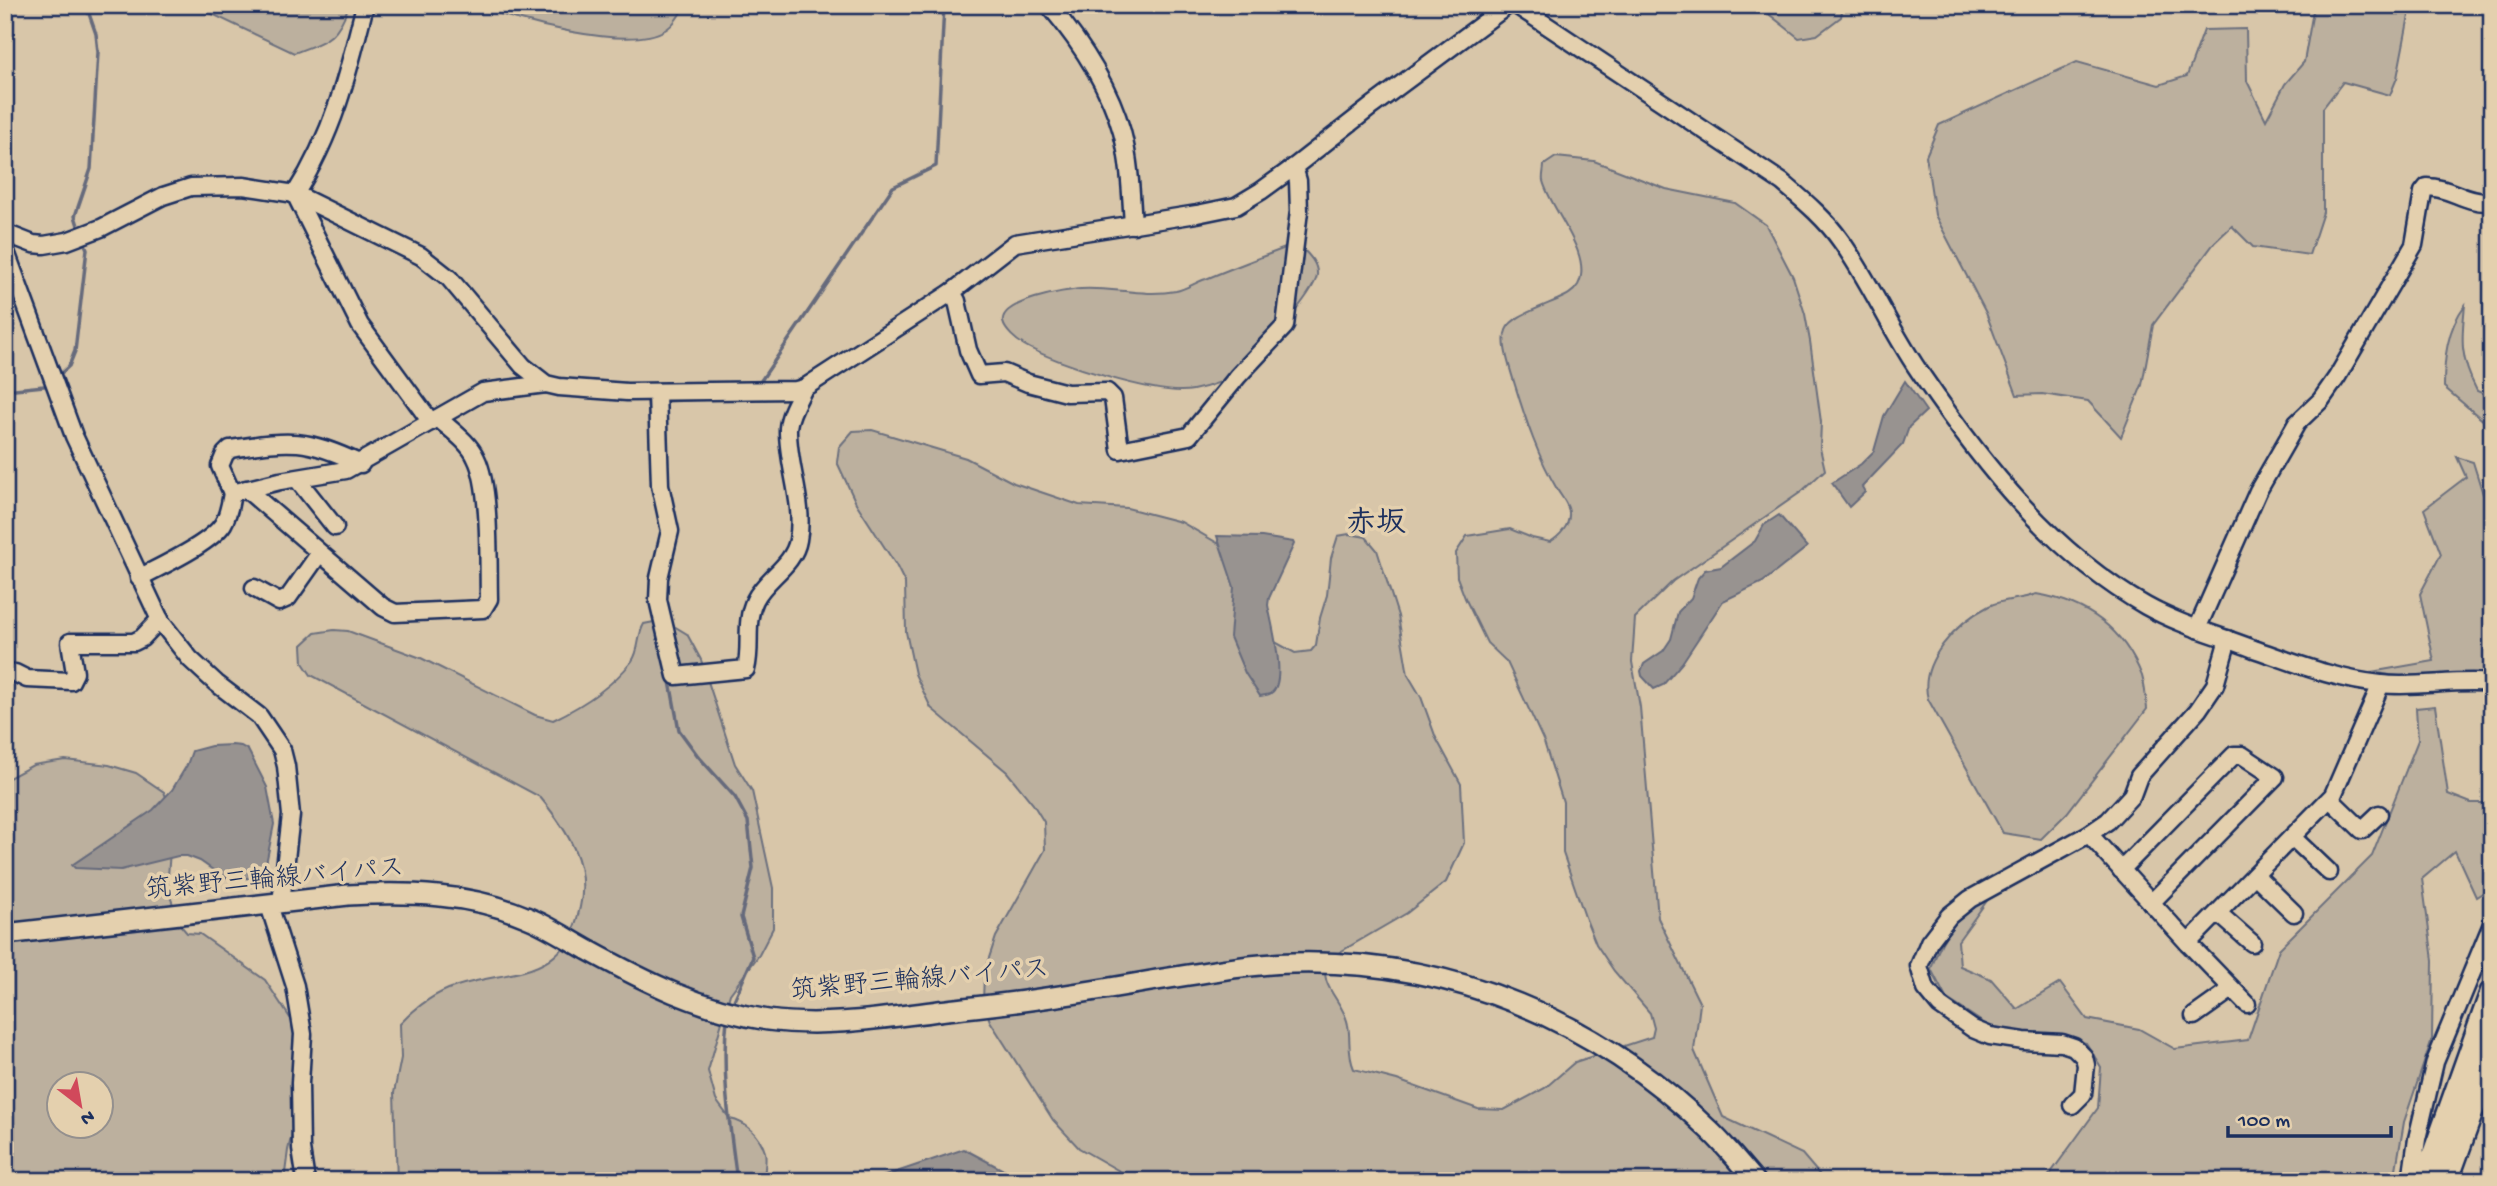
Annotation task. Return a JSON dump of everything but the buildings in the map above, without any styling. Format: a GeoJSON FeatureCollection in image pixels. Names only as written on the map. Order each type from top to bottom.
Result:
{"type":"FeatureCollection","features":[{"type":"Feature","properties":{"kind":"highway"},"geometry":{"type":"LineString","coordinates":[[2425,1181],[2492,993]]}},
{"type":"Feature","properties":{"kind":"highway"},"geometry":{"type":"LineString","coordinates":[[2446,1181],[2492,1055]]}},
{"type":"Feature","properties":{"kind":"main road","name":"筑紫野三輪線バイパス"},"geometry":{"type":"LineString","coordinates":[[5,934],[348,895],[395,892],[446,896],[479,901],[527,917],[670,993],[698,1004],[772,1020],[825,1022],[1066,996],[1222,970],[1293,963],[1372,967],[1453,981],[1512,1000],[1590,1037],[1645,1075],[1709,1130],[1755,1181]]}},
{"type":"Feature","properties":{"kind":"street"},"geometry":{"type":"LineString","coordinates":[[295,194],[322,149],[349,69],[365,5]]}},
{"type":"Feature","properties":{"kind":"street"},"geometry":{"type":"LineString","coordinates":[[1049,5],[1069,28],[1092,62],[1113,107],[1128,164],[1133,225]]}},
{"type":"Feature","properties":{"kind":"street"},"geometry":{"type":"LineString","coordinates":[[239,491],[331,474],[361,464],[483,392],[546,384],[590,390],[657,393],[783,391],[804,388],[951,292],[1015,243],[1236,206],[1294,167],[1508,5]]}},
{"type":"Feature","properties":{"kind":"street"},"geometry":{"type":"LineString","coordinates":[[1517,5],[1782,182],[1815,211],[1842,241],[1914,364],[1950,417],[2003,485],[2049,540],[2108,583],[2148,607],[2197,629],[2351,680],[2416,686],[2492,683]]}},
{"type":"Feature","properties":{"kind":"street"},"geometry":{"type":"LineString","coordinates":[[951,292],[957,301],[968,350],[979,375],[1004,373],[1028,383],[1067,393],[1107,392],[1113,398],[1120,450],[1189,436],[1238,376],[1285,326],[1299,211],[1298,181],[1294,167]]}},
{"type":"Feature","properties":{"kind":"street"},"geometry":{"type":"LineString","coordinates":[[5,233],[33,244],[67,241],[101,228],[163,196],[191,187],[243,186],[295,194],[421,256],[449,278],[523,366],[546,384]]}},
{"type":"Feature","properties":{"kind":"street"},"geometry":{"type":"LineString","coordinates":[[2197,629],[2258,491],[2297,423],[2321,400],[2337,377],[2414,245],[2423,192],[2427,187],[2439,187],[2475,202],[2488,202]]}},
{"type":"Feature","properties":{"kind":"street"},"geometry":{"type":"LineString","coordinates":[[295,194],[360,326],[435,420],[470,448],[477,459],[485,493],[489,600],[483,609],[395,613],[383,607],[239,491],[220,466],[230,449],[271,442],[301,442],[332,450],[361,464]]}},
{"type":"Feature","properties":{"kind":"street"},"geometry":{"type":"LineString","coordinates":[[5,249],[74,436],[160,619],[190,659],[259,716],[282,750],[291,815],[275,904],[295,986],[303,1034],[300,1083],[301,1149],[306,1181]]}},
{"type":"Feature","properties":{"kind":"street"},"geometry":{"type":"LineString","coordinates":[[657,393],[660,485],[670,531],[659,578],[658,600],[676,676],[746,669],[751,608],[761,590],[794,554],[798,543],[800,525],[788,429],[804,388]]}},
{"type":"Feature","properties":{"kind":"street"},"geometry":{"type":"LineString","coordinates":[[296,479],[335,527]]}},
{"type":"Feature","properties":{"kind":"street"},"geometry":{"type":"LineString","coordinates":[[139,578],[212,537],[222,525],[239,491]]}},
{"type":"Feature","properties":{"kind":"street"},"geometry":{"type":"LineString","coordinates":[[254,588],[279,602],[288,598],[319,554]]}},
{"type":"Feature","properties":{"kind":"street"},"geometry":{"type":"LineString","coordinates":[[15,673],[27,679],[71,681],[75,673],[70,642],[134,642],[142,638],[160,619]]}},
{"type":"Feature","properties":{"kind":"street"},"geometry":{"type":"LineString","coordinates":[[2072,1105],[2083,1094],[2086,1065],[2084,1057],[2074,1047],[2062,1042],[2024,1041],[1990,1036],[1973,1029],[1940,1006],[1926,989],[1919,966],[1929,942],[1950,916],[1969,899],[2108,821],[2132,795],[2139,776],[2198,710],[2215,685],[2228,639]]}},
{"type":"Feature","properties":{"kind":"street"},"geometry":{"type":"LineString","coordinates":[[2188,943],[2330,799],[2381,684]]}},
{"type":"Feature","properties":{"kind":"street"},"geometry":{"type":"LineString","coordinates":[[2121,870],[2234,755],[2242,755],[2275,777],[2151,903]]}},
{"type":"Feature","properties":{"kind":"street"},"geometry":{"type":"LineString","coordinates":[[2330,799],[2362,830],[2379,814]]}},
{"type":"Feature","properties":{"kind":"street"},"geometry":{"type":"LineString","coordinates":[[2089,834],[2247,1004]]}},
{"type":"Feature","properties":{"kind":"street"},"geometry":{"type":"LineString","coordinates":[[2292,837],[2329,872]]}},
{"type":"Feature","properties":{"kind":"street"},"geometry":{"type":"LineString","coordinates":[[2255,875],[2294,913]]}},
{"type":"Feature","properties":{"kind":"street"},"geometry":{"type":"LineString","coordinates":[[2218,913],[2252,943]]}},
{"type":"Feature","properties":{"kind":"street"},"geometry":{"type":"LineString","coordinates":[[2411,1181],[2417,1139],[2435,1062],[2492,924]]}},
{"type":"Feature","properties":{"kind":"street"},"geometry":{"type":"LineString","coordinates":[[2194,1016],[2232,989]]}},
{"type":"Feature","properties":{"kind":"shaded area"},"geometry":{"type":"Polygon","coordinates":[[[204,5],[349,5],[340,26],[329,38],[294,53],[212,14],[204,5]]]}},
{"type":"Feature","properties":{"kind":"shaded area"},"geometry":{"type":"Polygon","coordinates":[[[476,5],[685,5],[665,30],[648,36],[625,38],[543,26],[476,5]]]}},
{"type":"Feature","properties":{"kind":"shaded area"},"geometry":{"type":"Polygon","coordinates":[[[1762,5],[1843,5],[1841,17],[1817,35],[1799,38],[1770,15],[1762,5]]]}},
{"type":"Feature","properties":{"kind":"shaded area"},"geometry":{"type":"Polygon","coordinates":[[[2314,5],[2411,5],[2397,78],[2390,95],[2343,82],[2323,108],[2323,212],[2309,255],[2253,247],[2232,226],[2215,242],[2153,325],[2142,385],[2121,437],[2088,401],[2042,394],[2017,395],[1986,313],[1935,215],[1926,156],[1939,125],[2077,62],[2159,85],[2187,76],[2204,30],[2246,29],[2247,81],[2266,120],[2285,84],[2304,62],[2314,5]]]}},
{"type":"Feature","properties":{"kind":"shaded area"},"geometry":{"type":"Polygon","coordinates":[[[1556,157],[1594,161],[1666,189],[1735,203],[1766,225],[1793,277],[1805,314],[1821,422],[1820,448],[1825,470],[1801,492],[1673,581],[1635,618],[1632,662],[1640,707],[1658,918],[1700,1004],[1694,1050],[1723,1117],[1802,1154],[1825,1181],[1137,1181],[1079,1148],[1053,1120],[990,1021],[983,1002],[984,973],[996,937],[1045,850],[1044,822],[1007,772],[931,708],[915,674],[906,632],[905,583],[856,503],[837,462],[839,447],[853,431],[872,430],[966,458],[1014,483],[1079,505],[1127,508],[1181,522],[1226,548],[1275,642],[1295,653],[1311,651],[1316,645],[1327,595],[1331,558],[1338,536],[1349,534],[1366,537],[1377,550],[1398,616],[1408,675],[1421,697],[1436,738],[1461,784],[1464,843],[1446,882],[1407,913],[1328,959],[1326,977],[1346,1016],[1354,1069],[1397,1080],[1478,1109],[1504,1110],[1545,1088],[1575,1062],[1652,1037],[1654,1028],[1650,1013],[1614,971],[1596,944],[1563,853],[1563,802],[1544,742],[1507,662],[1487,643],[1457,577],[1456,553],[1467,536],[1510,529],[1550,542],[1564,530],[1568,522],[1568,507],[1544,464],[1528,425],[1509,364],[1504,337],[1513,321],[1566,296],[1578,285],[1581,273],[1576,246],[1543,181],[1544,165],[1556,157]]]}},
{"type":"Feature","properties":{"kind":"shaded area"},"geometry":{"type":"Polygon","coordinates":[[[1285,248],[1302,248],[1315,263],[1317,275],[1314,284],[1269,342],[1237,373],[1216,384],[1177,391],[1107,377],[1058,361],[1024,345],[1009,332],[1003,322],[1011,308],[1049,294],[1081,289],[1151,293],[1176,291],[1285,248]]]}},
{"type":"Feature","properties":{"kind":"shaded area"},"geometry":{"type":"Polygon","coordinates":[[[2465,305],[2463,339],[2467,369],[2477,391],[2492,397],[2492,428],[2444,387],[2448,344],[2454,324],[2465,305]]]}},
{"type":"Feature","properties":{"kind":"shaded area"},"geometry":{"type":"Polygon","coordinates":[[[1905,381],[1926,411],[1909,427],[1903,444],[1862,487],[1865,492],[1849,507],[1832,483],[1861,464],[1874,451],[1884,416],[1905,381]]]}},
{"type":"Feature","properties":{"kind":"shaded area"},"geometry":{"type":"Polygon","coordinates":[[[2457,457],[2473,462],[2483,494],[2492,495],[2492,671],[2463,679],[2447,680],[2416,679],[2371,672],[2434,661],[2420,594],[2441,554],[2424,509],[2466,477],[2457,457]]]}},
{"type":"Feature","properties":{"kind":"shaded area"},"geometry":{"type":"Polygon","coordinates":[[[1779,515],[1807,547],[1763,582],[1723,601],[1682,663],[1663,685],[1654,689],[1642,676],[1641,671],[1644,664],[1663,651],[1671,639],[1678,612],[1691,598],[1698,578],[1705,570],[1721,567],[1755,541],[1764,525],[1779,515]]]}},
{"type":"Feature","properties":{"kind":"shaded area"},"geometry":{"type":"Polygon","coordinates":[[[1217,536],[1262,537],[1294,544],[1269,598],[1278,677],[1276,687],[1269,694],[1260,696],[1245,673],[1230,637],[1234,587],[1217,536]]]}},
{"type":"Feature","properties":{"kind":"shaded area"},"geometry":{"type":"Polygon","coordinates":[[[2036,594],[2071,603],[2101,620],[2113,631],[2134,659],[2142,676],[2147,709],[2067,813],[2041,839],[2003,833],[1928,699],[1926,685],[1934,658],[1965,622],[1994,604],[2036,594]]]}},
{"type":"Feature","properties":{"kind":"shaded area"},"geometry":{"type":"Polygon","coordinates":[[[664,620],[687,634],[701,660],[735,764],[752,791],[773,888],[773,928],[759,955],[730,994],[708,1071],[716,1100],[730,1119],[747,1126],[763,1146],[766,1159],[764,1181],[397,1181],[394,1093],[401,1058],[400,1024],[426,1001],[441,992],[534,968],[549,960],[562,948],[572,931],[580,907],[582,876],[574,848],[540,797],[311,675],[303,663],[302,645],[315,633],[348,631],[421,658],[535,715],[553,720],[585,702],[615,679],[635,657],[644,624],[664,620]]]}},
{"type":"Feature","properties":{"kind":"shaded area"},"geometry":{"type":"Polygon","coordinates":[[[2435,706],[2448,794],[2471,803],[2492,803],[2492,887],[2476,897],[2455,851],[2422,879],[2433,960],[2432,1039],[2404,1122],[2394,1181],[2045,1181],[2098,1108],[2101,1067],[2086,1043],[1988,1026],[1946,998],[1931,969],[1948,932],[1971,908],[1994,891],[1958,941],[1960,966],[1991,979],[2017,1009],[2060,983],[2087,1019],[2139,1029],[2175,1049],[2248,1040],[2279,949],[2372,856],[2418,740],[2416,708],[2435,706]]]}},
{"type":"Feature","properties":{"kind":"shaded area"},"geometry":{"type":"Polygon","coordinates":[[[232,745],[248,750],[267,787],[274,824],[263,879],[223,877],[200,861],[187,856],[121,870],[75,868],[72,865],[153,810],[172,790],[192,751],[211,746],[232,745]]]}},
{"type":"Feature","properties":{"kind":"shaded area"},"geometry":{"type":"Polygon","coordinates":[[[65,760],[109,765],[136,773],[164,792],[173,815],[167,888],[181,926],[187,933],[200,934],[265,980],[302,1036],[311,1057],[288,1150],[284,1181],[5,1181],[5,780],[33,765],[65,760]]]}},
{"type":"Feature","properties":{"kind":"shaded area"},"geometry":{"type":"Polygon","coordinates":[[[964,1149],[1024,1181],[870,1181],[964,1149]]]}},
{"type":"Feature","properties":{"kind":"waterway"},"geometry":{"type":"LineString","coordinates":[[80,232],[75,216],[91,169],[98,52],[96,34],[86,5]]}},
{"type":"Feature","properties":{"kind":"waterway"},"geometry":{"type":"LineString","coordinates":[[758,385],[893,187],[936,166],[944,5]]}},
{"type":"Feature","properties":{"kind":"waterway"},"geometry":{"type":"LineString","coordinates":[[57,377],[69,366],[75,351],[87,249],[83,239]]}},
{"type":"Feature","properties":{"kind":"waterway"},"geometry":{"type":"LineString","coordinates":[[5,390],[44,386],[48,383]]}},
{"type":"Feature","properties":{"kind":"waterway"},"geometry":{"type":"LineString","coordinates":[[663,401],[711,399]]}},
{"type":"Feature","properties":{"kind":"waterway"},"geometry":{"type":"LineString","coordinates":[[651,442],[648,401],[652,401]]}},
{"type":"Feature","properties":{"kind":"waterway"},"geometry":{"type":"LineString","coordinates":[[653,612],[657,628]]}},
{"type":"Feature","properties":{"kind":"waterway"},"geometry":{"type":"LineString","coordinates":[[669,676],[679,730],[735,797],[748,821],[753,868],[741,917],[753,957],[732,1005]]}},
{"type":"Feature","properties":{"kind":"waterway"},"geometry":{"type":"LineString","coordinates":[[727,1019],[726,1080],[737,1181]]}},
{"type":"Feature","properties":{"kind":"district","name":"赤坂"},"geometry":{"type":"Point","coordinates":[1376,525]}}]}
